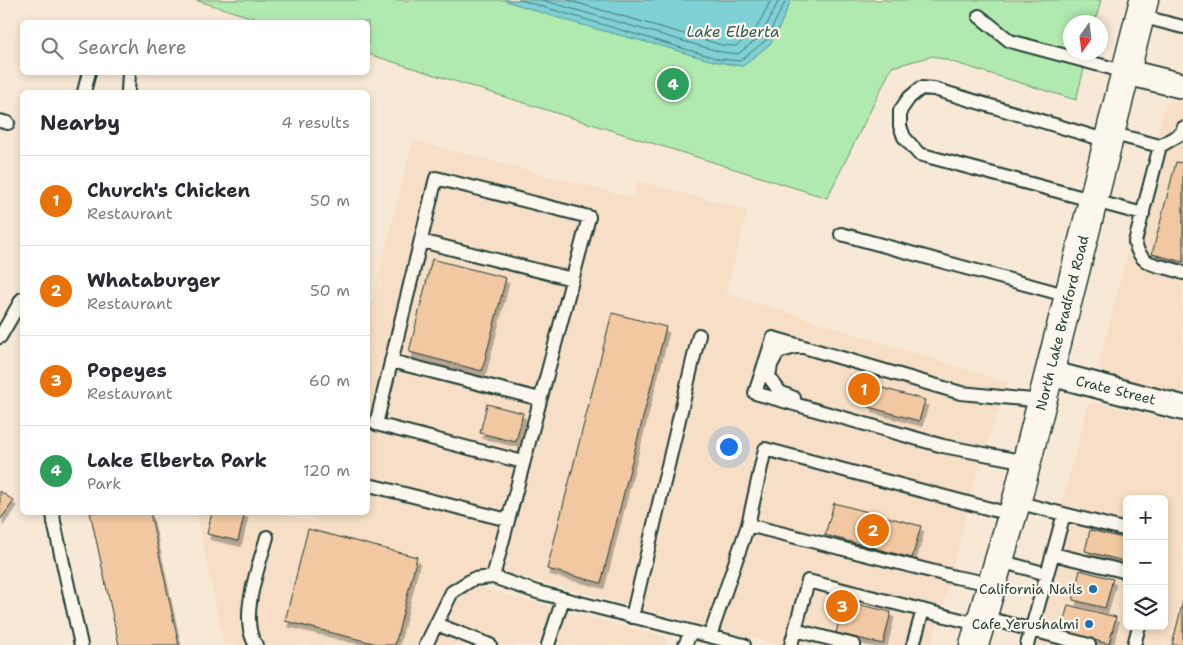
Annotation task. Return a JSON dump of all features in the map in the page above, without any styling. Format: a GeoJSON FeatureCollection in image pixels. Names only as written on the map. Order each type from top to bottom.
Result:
{"type":"FeatureCollection","features":[{"type":"Feature","properties":{"kind":"main road","name":"North Lake Bradford Road"},"geometry":{"type":"LineString","coordinates":[[980,629],[1014,509],[1142,8]]}},
{"type":"Feature","properties":{"kind":"street"},"geometry":{"type":"LineString","coordinates":[[1126,72],[1183,86]]}},
{"type":"Feature","properties":{"kind":"street","name":"Crate Street"},"geometry":{"type":"LineString","coordinates":[[1049,373],[1183,408]]}},
{"type":"Feature","properties":{"kind":"lane"},"geometry":{"type":"LineString","coordinates":[[1142,8],[1183,27]]}},
{"type":"Feature","properties":{"kind":"lane"},"geometry":{"type":"LineString","coordinates":[[979,16],[1010,41],[1126,72]]}},
{"type":"Feature","properties":{"kind":"lane"},"geometry":{"type":"LineString","coordinates":[[84,90],[88,75]]}},
{"type":"Feature","properties":{"kind":"lane"},"geometry":{"type":"LineString","coordinates":[[128,90],[129,75]]}},
{"type":"Feature","properties":{"kind":"lane"},"geometry":{"type":"LineString","coordinates":[[1142,214],[919,154],[904,137],[900,126],[900,111],[909,98],[922,88],[934,89],[1109,137],[1160,146],[1182,132],[1183,128]]}},
{"type":"Feature","properties":{"kind":"lane"},"geometry":{"type":"LineString","coordinates":[[1160,146],[1135,242],[1138,253],[1144,261],[1183,273]]}},
{"type":"Feature","properties":{"kind":"lane"},"geometry":{"type":"LineString","coordinates":[[493,577],[589,217],[436,178],[376,424],[523,462]]}},
{"type":"Feature","properties":{"kind":"lane"},"geometry":{"type":"LineString","coordinates":[[842,234],[1069,296]]}},
{"type":"Feature","properties":{"kind":"lane"},"geometry":{"type":"LineString","coordinates":[[421,241],[572,279]]}},
{"type":"Feature","properties":{"kind":"lane"},"geometry":{"type":"LineString","coordinates":[[0,337],[20,302]]}},
{"type":"Feature","properties":{"kind":"lane"},"geometry":{"type":"LineString","coordinates":[[632,616],[699,335]]}},
{"type":"Feature","properties":{"kind":"lane"},"geometry":{"type":"LineString","coordinates":[[1026,462],[929,442],[755,394],[772,338],[961,393],[1042,401]]}},
{"type":"Feature","properties":{"kind":"lane"},"geometry":{"type":"LineString","coordinates":[[799,346],[778,352],[771,365],[769,377],[780,392],[792,398],[916,432],[929,442]]}},
{"type":"Feature","properties":{"kind":"lane"},"geometry":{"type":"LineString","coordinates":[[391,361],[540,399]]}},
{"type":"Feature","properties":{"kind":"lane"},"geometry":{"type":"LineString","coordinates":[[710,636],[748,525],[765,449],[1014,509],[1064,514],[1123,529]]}},
{"type":"Feature","properties":{"kind":"lane"},"geometry":{"type":"LineString","coordinates":[[373,486],[508,520]]}},
{"type":"Feature","properties":{"kind":"lane"},"geometry":{"type":"LineString","coordinates":[[1027,645],[1064,514]]}},
{"type":"Feature","properties":{"kind":"lane"},"geometry":{"type":"LineString","coordinates":[[53,515],[81,645]]}},
{"type":"Feature","properties":{"kind":"lane"},"geometry":{"type":"LineString","coordinates":[[748,525],[955,577],[996,572],[1047,574]]}},
{"type":"Feature","properties":{"kind":"lane"},"geometry":{"type":"LineString","coordinates":[[256,645],[249,625],[249,607],[267,537]]}},
{"type":"Feature","properties":{"kind":"lane"},"geometry":{"type":"LineString","coordinates":[[1052,554],[1123,571]]}},
{"type":"Feature","properties":{"kind":"lane"},"geometry":{"type":"LineString","coordinates":[[426,645],[452,592],[473,579],[493,577],[537,592],[744,645]]}},
{"type":"Feature","properties":{"kind":"lane"},"geometry":{"type":"LineString","coordinates":[[791,645],[808,580],[923,610],[980,629],[1031,629],[1086,645]]}},
{"type":"Feature","properties":{"kind":"lane"},"geometry":{"type":"LineString","coordinates":[[548,645],[563,599]]}},
{"type":"Feature","properties":{"kind":"lane"},"geometry":{"type":"LineString","coordinates":[[913,645],[923,610]]}},
{"type":"Feature","properties":{"kind":"lane"},"geometry":{"type":"LineString","coordinates":[[436,624],[490,645]]}},
{"type":"Feature","properties":{"kind":"lane"},"geometry":{"type":"LineString","coordinates":[[795,630],[854,645]]}},
{"type":"Feature","properties":{"kind":"lane"},"geometry":{"type":"LineString","coordinates":[[1134,645],[1138,630]]}},
{"type":"Feature","properties":{"kind":"lane"},"geometry":{"type":"LineString","coordinates":[[685,645],[691,632]]}},
{"type":"Feature","properties":{"kind":"shaded area"},"geometry":{"type":"Polygon","coordinates":[[[1177,102],[1183,104],[1183,395],[1111,376],[1098,368],[1165,103],[1177,102]]]}},
{"type":"Feature","properties":{"kind":"shaded area"},"geometry":{"type":"Polygon","coordinates":[[[413,140],[633,198],[638,181],[748,210],[726,293],[1009,383],[978,468],[950,582],[931,645],[779,645],[488,568],[484,589],[668,638],[664,645],[224,645],[196,515],[284,515],[314,522],[316,515],[370,515],[370,308],[413,140]]]}},
{"type":"Feature","properties":{"kind":"shaded area"},"geometry":{"type":"Polygon","coordinates":[[[1100,403],[1183,424],[1183,645],[1020,645],[1062,503],[1088,404],[1100,403]]]}},
{"type":"Feature","properties":{"kind":"green space"},"geometry":{"type":"Polygon","coordinates":[[[195,0],[1101,0],[1097,15],[1063,15],[1063,60],[1086,60],[1076,100],[933,56],[892,67],[827,198],[370,55],[370,20],[260,20],[195,0]]]}},
{"type":"Feature","properties":{"kind":"water","name":"Lake Elberta"},"geometry":{"type":"Polygon","coordinates":[[[504,0],[791,0],[770,44],[743,66],[710,60],[600,30],[504,0]]]}},
{"type":"Feature","properties":{"kind":"building"},"geometry":{"type":"Polygon","coordinates":[[[1176,162],[1183,163],[1183,262],[1152,254],[1176,162]]]}},
{"type":"Feature","properties":{"kind":"building"},"geometry":{"type":"Polygon","coordinates":[[[432,259],[506,278],[482,371],[409,352],[432,259]]]}},
{"type":"Feature","properties":{"kind":"building"},"geometry":{"type":"Polygon","coordinates":[[[612,313],[666,327],[601,583],[547,569],[612,313]]]}},
{"type":"Feature","properties":{"kind":"building"},"geometry":{"type":"Polygon","coordinates":[[[875,386],[925,400],[919,421],[869,407],[875,386]]]}},
{"type":"Feature","properties":{"kind":"building"},"geometry":{"type":"Polygon","coordinates":[[[487,404],[523,413],[516,442],[480,433],[487,404]]]}},
{"type":"Feature","properties":{"kind":"building"},"geometry":{"type":"Polygon","coordinates":[[[0,491],[14,501],[0,520],[0,491]]]}},
{"type":"Feature","properties":{"kind":"building"},"geometry":{"type":"Polygon","coordinates":[[[834,503],[921,526],[912,558],[825,535],[834,503]]]}},
{"type":"Feature","properties":{"kind":"building"},"geometry":{"type":"Polygon","coordinates":[[[91,515],[151,515],[179,645],[119,645],[91,515]]]}},
{"type":"Feature","properties":{"kind":"building"},"geometry":{"type":"Polygon","coordinates":[[[211,515],[244,515],[238,541],[207,534],[211,515]]]}},
{"type":"Feature","properties":{"kind":"building"},"geometry":{"type":"Polygon","coordinates":[[[308,529],[417,557],[395,645],[381,645],[285,621],[308,529]]]}},
{"type":"Feature","properties":{"kind":"building"},"geometry":{"type":"Polygon","coordinates":[[[1090,530],[1123,538],[1123,561],[1085,551],[1090,530]]]}},
{"type":"Feature","properties":{"kind":"building","name":"California Nails"},"geometry":{"type":"Polygon","coordinates":[[[1080,570],[1113,579],[1105,608],[1073,600],[1080,570]]]}},
{"type":"Feature","properties":{"kind":"building"},"geometry":{"type":"Polygon","coordinates":[[[844,601],[891,612],[883,644],[836,633],[844,601]]]}},
{"type":"Feature","properties":{"kind":"building"},"geometry":{"type":"Polygon","coordinates":[[[1183,601],[1183,645],[1172,645],[1183,601]]]}},
{"type":"Feature","properties":{"kind":"building","name":"Cafe Yerushalmi"},"geometry":{"type":"Polygon","coordinates":[[[1068,605],[1116,617],[1109,644],[1061,631],[1068,605]]]}},
{"type":"Feature","properties":{"kind":"place","name":"Lake Elberta Park"},"geometry":{"type":"Point","coordinates":[673,84]}},
{"type":"Feature","properties":{"kind":"place","name":"Church's Chicken"},"geometry":{"type":"Point","coordinates":[864,389]}},
{"type":"Feature","properties":{"kind":"place","name":"Whataburger"},"geometry":{"type":"Point","coordinates":[873,530]}},
{"type":"Feature","properties":{"kind":"place","name":"California Nails"},"geometry":{"type":"Point","coordinates":[1093,589]}},
{"type":"Feature","properties":{"kind":"place","name":"Popeyes"},"geometry":{"type":"Point","coordinates":[842,606]}},
{"type":"Feature","properties":{"kind":"place","name":"Cafe Yerushalmi"},"geometry":{"type":"Point","coordinates":[1089,624]}}]}
